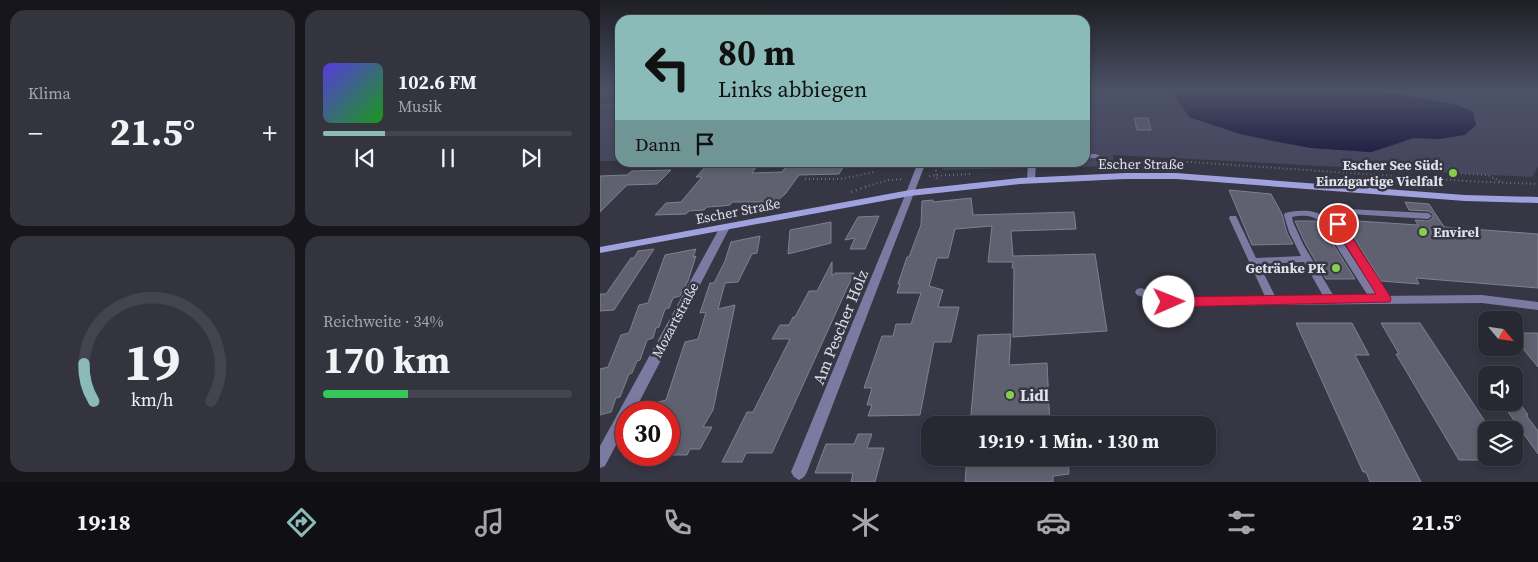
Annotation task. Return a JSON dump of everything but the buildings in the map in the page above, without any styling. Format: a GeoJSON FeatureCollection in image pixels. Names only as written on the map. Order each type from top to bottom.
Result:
{"type":"FeatureCollection","features":[{"type":"Feature","properties":{"kind":"main road","name":"Escher Straße"},"geometry":{"type":"LineString","coordinates":[[600,250],[938,188],[1031,180],[1176,176],[1455,198],[1538,201]]}},
{"type":"Feature","properties":{"kind":"street","name":"Am Pescher Holz"},"geometry":{"type":"LineString","coordinates":[[799,472],[920,167]]}},
{"type":"Feature","properties":{"kind":"street","name":"Mozartstraße"},"geometry":{"type":"LineString","coordinates":[[632,401],[725,227]]}},
{"type":"Feature","properties":{"kind":"street"},"geometry":{"type":"LineString","coordinates":[[1141,292],[1169,302],[1482,299],[1538,306]]}},
{"type":"Feature","properties":{"kind":"street","name":"Mozartstraße"},"geometry":{"type":"LineString","coordinates":[[600,461],[615,433]]}},
{"type":"Feature","properties":{"kind":"lane"},"geometry":{"type":"LineString","coordinates":[[1090,156],[1096,156]]}},
{"type":"Feature","properties":{"kind":"lane"},"geometry":{"type":"LineString","coordinates":[[1031,180],[1032,167]]}},
{"type":"Feature","properties":{"kind":"lane"},"geometry":{"type":"LineString","coordinates":[[1380,299],[1329,210],[1428,216]]}},
{"type":"Feature","properties":{"kind":"lane"},"geometry":{"type":"LineString","coordinates":[[1331,300],[1294,236],[1288,215],[1312,214],[1320,216],[1380,299]]}},
{"type":"Feature","properties":{"kind":"lane"},"geometry":{"type":"LineString","coordinates":[[1234,218],[1272,300]]}},
{"type":"Feature","properties":{"kind":"lane"},"geometry":{"type":"LineString","coordinates":[[1254,261],[1308,259]]}},
{"type":"Feature","properties":{"kind":"path"},"geometry":{"type":"LineString","coordinates":[[936,167],[938,188]]}},
{"type":"Feature","properties":{"kind":"path"},"geometry":{"type":"LineString","coordinates":[[805,180],[840,179],[875,172]]}},
{"type":"Feature","properties":{"kind":"path"},"geometry":{"type":"LineString","coordinates":[[1453,173],[1488,175],[1503,183]]}},
{"type":"Feature","properties":{"kind":"shaded area"},"geometry":{"type":"Polygon","coordinates":[[[600,113],[615,113],[615,161],[600,161],[600,113]]]}},
{"type":"Feature","properties":{"kind":"shaded area"},"geometry":{"type":"Polygon","coordinates":[[[1090,113],[1187,113],[1189,117],[1240,134],[1270,141],[1311,148],[1371,152],[1413,138],[1439,139],[1415,113],[1538,113],[1538,167],[1532,177],[1113,155],[1113,166],[1090,167],[1090,113]]]}},
{"type":"Feature","properties":{"kind":"shaded area"},"geometry":{"type":"Polygon","coordinates":[[[1187,113],[1473,113],[1476,125],[1465,135],[1439,139],[1413,138],[1371,152],[1311,148],[1240,134],[1189,117],[1187,113]]]}},
{"type":"Feature","properties":{"kind":"shaded area"},"geometry":{"type":"Polygon","coordinates":[[[942,167],[1070,167],[942,170],[942,167]]]}},
{"type":"Feature","properties":{"kind":"place","name":"Escher See Süd: Einzigartige Vielfalt"},"geometry":{"type":"Point","coordinates":[1453,173]}},
{"type":"Feature","properties":{"kind":"place","name":"Envirel"},"geometry":{"type":"Point","coordinates":[1423,232]}},
{"type":"Feature","properties":{"kind":"place","name":"Getränke PK"},"geometry":{"type":"Point","coordinates":[1336,268]}},
{"type":"Feature","properties":{"kind":"place","name":"Lidl"},"geometry":{"type":"Point","coordinates":[1010,395]}},
{"type":"Feature","properties":{"kind":"route"},"geometry":{"type":"LineString","coordinates":[[1169,302],[1385,299],[1338,224]]}}]}
